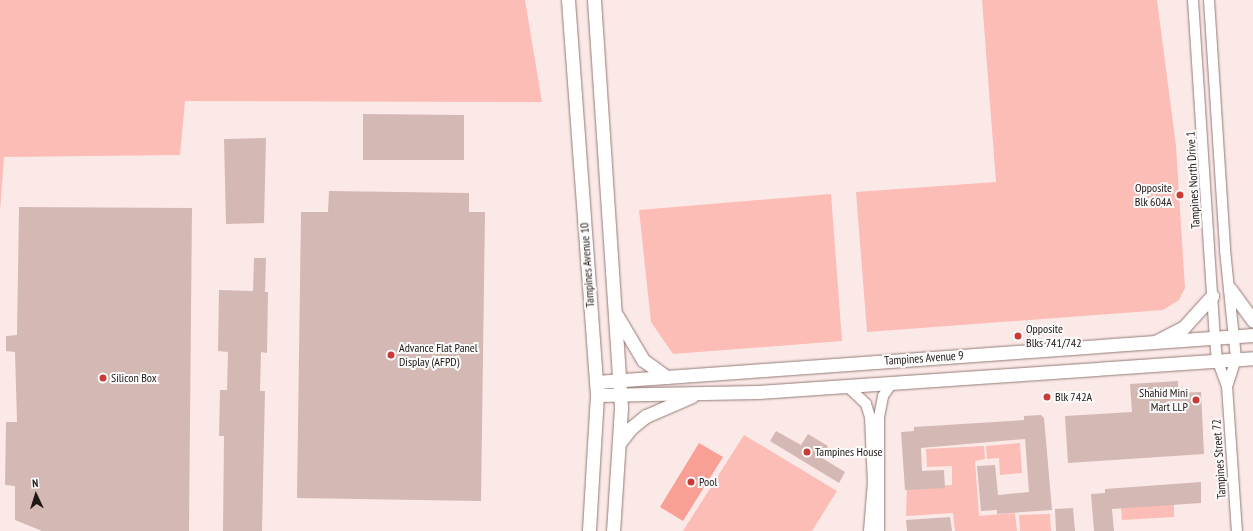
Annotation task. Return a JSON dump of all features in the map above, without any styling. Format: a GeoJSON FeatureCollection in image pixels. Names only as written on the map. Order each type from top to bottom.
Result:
{"type":"FeatureCollection","features":[{"type":"Feature","properties":{"kind":"main road","name":"Tampines Avenue 10"},"geometry":{"type":"LineString","coordinates":[[568,0],[596,389],[589,531]]}},
{"type":"Feature","properties":{"kind":"main road","name":"Tampines Avenue 10"},"geometry":{"type":"LineString","coordinates":[[594,0],[616,312],[620,394],[620,442],[614,531]]}},
{"type":"Feature","properties":{"kind":"main road"},"geometry":{"type":"LineString","coordinates":[[1230,289],[1253,322]]}},
{"type":"Feature","properties":{"kind":"main road"},"geometry":{"type":"LineString","coordinates":[[1152,343],[1184,327],[1212,296]]}},
{"type":"Feature","properties":{"kind":"main road"},"geometry":{"type":"LineString","coordinates":[[616,312],[642,360],[666,377]]}},
{"type":"Feature","properties":{"kind":"main road","name":"Tampines Avenue 9"},"geometry":{"type":"LineString","coordinates":[[596,389],[619,381],[666,377],[1253,335]]}},
{"type":"Feature","properties":{"kind":"main road","name":"Tampines Avenue 9"},"geometry":{"type":"LineString","coordinates":[[596,389],[620,394],[697,394],[847,386],[1217,359],[1253,358]]}},
{"type":"Feature","properties":{"kind":"main road"},"geometry":{"type":"LineString","coordinates":[[620,442],[631,428],[646,416],[697,394]]}},
{"type":"Feature","properties":{"kind":"street","name":"Tampines North Drive 1"},"geometry":{"type":"LineString","coordinates":[[1193,0],[1217,359]]}},
{"type":"Feature","properties":{"kind":"street"},"geometry":{"type":"LineString","coordinates":[[1209,0],[1236,359]]}},
{"type":"Feature","properties":{"kind":"street"},"geometry":{"type":"LineString","coordinates":[[1210,12],[1214,0]]}},
{"type":"Feature","properties":{"kind":"street","name":"Tampines Street 72"},"geometry":{"type":"LineString","coordinates":[[1217,359],[1227,386],[1236,531]]}},
{"type":"Feature","properties":{"kind":"street","name":"Tampines Street 72"},"geometry":{"type":"LineString","coordinates":[[1227,386],[1236,359]]}},
{"type":"Feature","properties":{"kind":"street"},"geometry":{"type":"LineString","coordinates":[[879,531],[880,408],[892,383]]}},
{"type":"Feature","properties":{"kind":"street"},"geometry":{"type":"LineString","coordinates":[[847,386],[866,404],[870,417],[873,482],[869,531]]}},
{"type":"Feature","properties":{"kind":"shaded area"},"geometry":{"type":"Polygon","coordinates":[[[0,0],[525,0],[542,102],[185,101],[180,155],[4,157],[0,211],[0,0]]]}},
{"type":"Feature","properties":{"kind":"shaded area"},"geometry":{"type":"Polygon","coordinates":[[[982,0],[1157,0],[1176,146],[1185,288],[1179,300],[1163,310],[867,332],[856,192],[996,182],[982,0]]]}},
{"type":"Feature","properties":{"kind":"shaded area"},"geometry":{"type":"Polygon","coordinates":[[[831,194],[842,341],[673,354],[651,322],[639,210],[831,194]]]}},
{"type":"Feature","properties":{"kind":"shaded area"},"geometry":{"type":"Polygon","coordinates":[[[744,435],[837,491],[812,531],[683,531],[744,435]]]}},
{"type":"Feature","properties":{"kind":"shaded area","name":"Pool"},"geometry":{"type":"Polygon","coordinates":[[[699,443],[723,457],[683,521],[660,507],[699,443]]]}},
{"type":"Feature","properties":{"kind":"shaded area"},"geometry":{"type":"Polygon","coordinates":[[[1020,443],[1022,473],[1000,475],[999,458],[987,459],[986,446],[1020,443]]]}},
{"type":"Feature","properties":{"kind":"shaded area"},"geometry":{"type":"Polygon","coordinates":[[[984,446],[985,459],[975,461],[979,516],[1015,513],[1017,531],[955,531],[953,513],[906,516],[907,488],[952,485],[952,466],[927,467],[926,449],[984,446]]]}},
{"type":"Feature","properties":{"kind":"shaded area"},"geometry":{"type":"Polygon","coordinates":[[[1174,504],[1174,517],[1122,520],[1121,507],[1174,504]]]}},
{"type":"Feature","properties":{"kind":"shaded area"},"geometry":{"type":"Polygon","coordinates":[[[1050,514],[1051,531],[1020,531],[1019,515],[1050,514]]]}},
{"type":"Feature","properties":{"kind":"building"},"geometry":{"type":"Polygon","coordinates":[[[363,114],[464,115],[464,160],[363,160],[363,114]]]}},
{"type":"Feature","properties":{"kind":"building"},"geometry":{"type":"Polygon","coordinates":[[[266,138],[264,223],[226,224],[224,139],[266,138]]]}},
{"type":"Feature","properties":{"kind":"building","name":"Advance Flat Panel Display (AFPD)"},"geometry":{"type":"Polygon","coordinates":[[[329,191],[469,193],[469,212],[485,212],[481,501],[297,498],[301,212],[328,212],[329,191]]]}},
{"type":"Feature","properties":{"kind":"building","name":"Silicon Box"},"geometry":{"type":"Polygon","coordinates":[[[19,207],[192,208],[189,531],[42,531],[15,520],[15,486],[5,485],[6,422],[17,422],[15,352],[6,351],[6,336],[17,335],[19,207]]]}},
{"type":"Feature","properties":{"kind":"building"},"geometry":{"type":"Polygon","coordinates":[[[254,258],[266,258],[265,292],[268,292],[267,353],[261,352],[260,391],[265,391],[262,531],[223,531],[224,436],[219,436],[220,390],[227,390],[228,352],[218,351],[219,290],[253,291],[254,258]]]}},
{"type":"Feature","properties":{"kind":"building"},"geometry":{"type":"Polygon","coordinates":[[[1178,381],[1178,393],[1201,392],[1204,454],[1068,463],[1065,416],[1132,412],[1130,384],[1178,381]]]}},
{"type":"Feature","properties":{"kind":"building"},"geometry":{"type":"Polygon","coordinates":[[[1041,415],[1044,418],[1052,510],[997,514],[997,510],[981,511],[977,466],[995,465],[998,495],[1029,492],[1025,439],[921,448],[922,471],[944,470],[945,488],[905,490],[901,432],[914,431],[914,427],[1024,420],[1024,416],[1041,415]]]}},
{"type":"Feature","properties":{"kind":"building","name":"Tampines House"},"geometry":{"type":"Polygon","coordinates":[[[776,431],[801,445],[808,434],[828,446],[822,458],[845,472],[839,483],[770,441],[776,431]]]}},
{"type":"Feature","properties":{"kind":"building"},"geometry":{"type":"Polygon","coordinates":[[[1201,482],[1201,503],[1112,509],[1114,531],[1094,531],[1091,494],[1105,493],[1105,489],[1201,482]]]}},
{"type":"Feature","properties":{"kind":"building"},"geometry":{"type":"Polygon","coordinates":[[[1073,508],[1075,531],[1056,531],[1055,509],[1073,508]]]}},
{"type":"Feature","properties":{"kind":"building"},"geometry":{"type":"Polygon","coordinates":[[[950,517],[952,531],[907,531],[906,520],[950,517]]]}},
{"type":"Feature","properties":{"kind":"place","name":"Opposite Blk 604A"},"geometry":{"type":"Point","coordinates":[1180,195]}},
{"type":"Feature","properties":{"kind":"place","name":"Opposite Blks 741/742"},"geometry":{"type":"Point","coordinates":[1018,336]}},
{"type":"Feature","properties":{"kind":"place","name":"Advance Flat Panel Display (AFPD)"},"geometry":{"type":"Point","coordinates":[391,355]}},
{"type":"Feature","properties":{"kind":"place","name":"Silicon Box"},"geometry":{"type":"Point","coordinates":[103,378]}},
{"type":"Feature","properties":{"kind":"place","name":"Blk 742A"},"geometry":{"type":"Point","coordinates":[1047,397]}},
{"type":"Feature","properties":{"kind":"place","name":"Shahid Mini Mart LLP"},"geometry":{"type":"Point","coordinates":[1196,400]}},
{"type":"Feature","properties":{"kind":"place","name":"Tampines House"},"geometry":{"type":"Point","coordinates":[807,452]}},
{"type":"Feature","properties":{"kind":"place","name":"Pool"},"geometry":{"type":"Point","coordinates":[691,482]}}]}
